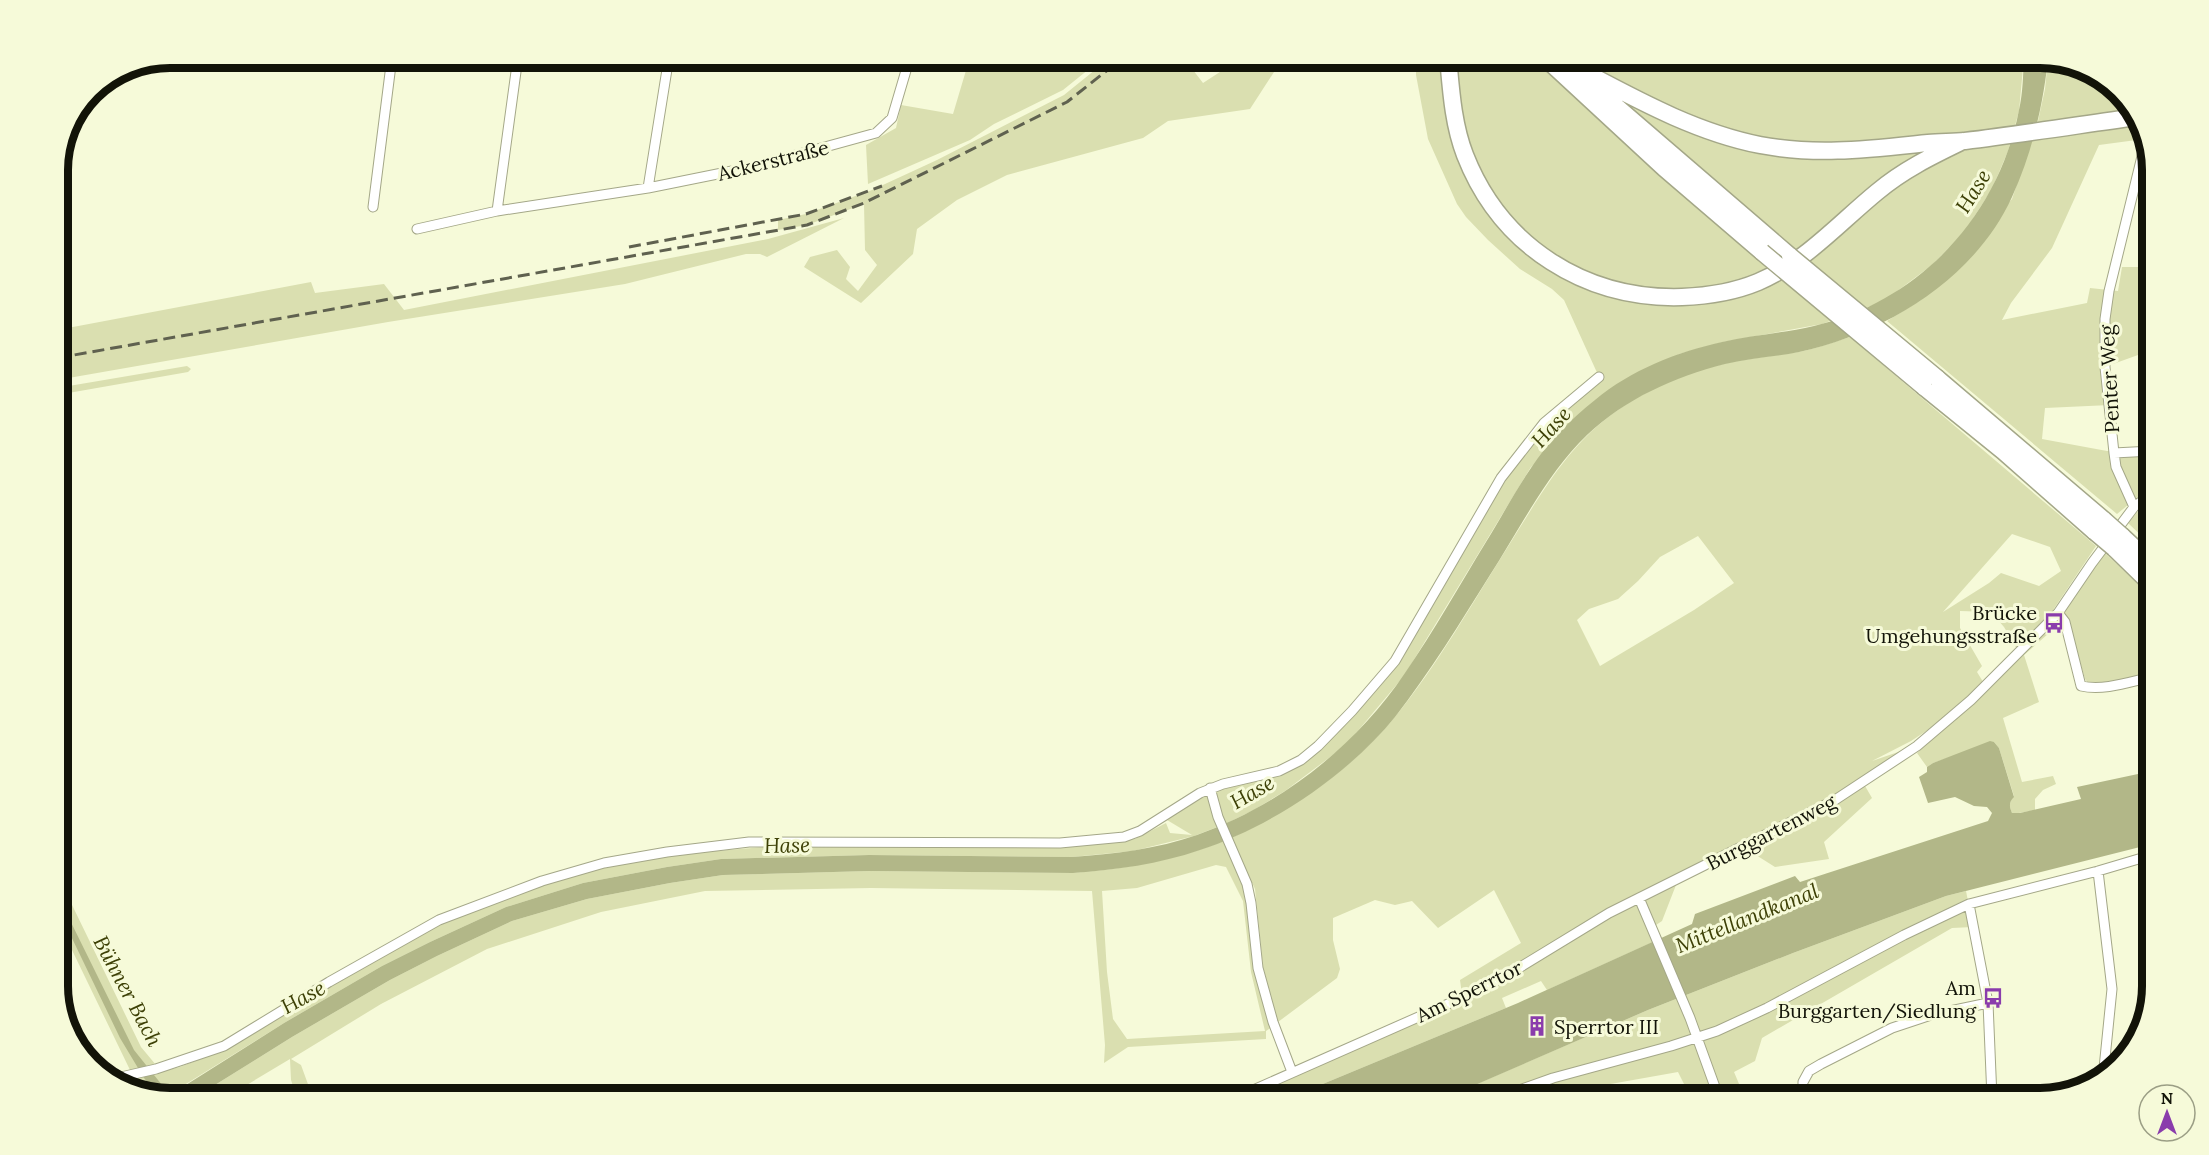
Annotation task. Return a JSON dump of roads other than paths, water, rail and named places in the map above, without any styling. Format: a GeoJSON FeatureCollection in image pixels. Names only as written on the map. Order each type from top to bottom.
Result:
{"type":"FeatureCollection","features":[{"type":"Feature","properties":{"kind":"highway"},"geometry":{"type":"LineString","coordinates":[[1449,68],[1454,111],[1465,155],[1487,198],[1502,218],[1520,238],[1560,268],[1584,280],[1640,296],[1700,296],[1728,291],[1757,282],[1794,262],[1897,176],[1963,141]]}},
{"type":"Feature","properties":{"kind":"highway"},"geometry":{"type":"LineString","coordinates":[[1556,68],[1656,161],[1768,248],[1931,383],[2003,451],[2118,542],[2141,557]]}},
{"type":"Feature","properties":{"kind":"highway"},"geometry":{"type":"LineString","coordinates":[[1576,68],[1768,248]]}},
{"type":"Feature","properties":{"kind":"highway"},"geometry":{"type":"LineString","coordinates":[[1581,68],[1653,108],[1680,120],[1759,145],[1791,149],[1855,151],[1963,141],[2127,118]]}},
{"type":"Feature","properties":{"kind":"highway"},"geometry":{"type":"LineString","coordinates":[[2118,542],[2141,572]]}},
{"type":"Feature","properties":{"kind":"street"},"geometry":{"type":"LineString","coordinates":[[373,207],[391,68]]}},
{"type":"Feature","properties":{"kind":"street"},"geometry":{"type":"LineString","coordinates":[[498,211],[517,68]]}},
{"type":"Feature","properties":{"kind":"street"},"geometry":{"type":"LineString","coordinates":[[648,188],[666,68]]}},
{"type":"Feature","properties":{"kind":"street","name":"Ackerstraße"},"geometry":{"type":"LineString","coordinates":[[417,229],[498,211],[648,188],[752,167],[876,133],[892,118],[907,68]]}},
{"type":"Feature","properties":{"kind":"street","name":"Penter Weg"},"geometry":{"type":"LineString","coordinates":[[2134,507],[2116,467],[2106,367],[2105,319],[2109,291],[2141,161]]}},
{"type":"Feature","properties":{"kind":"street"},"geometry":{"type":"LineString","coordinates":[[123,1077],[153,1070],[224,1046],[329,982],[439,920],[542,880],[604,862],[749,842],[1060,843],[1124,837],[1140,831],[1210,788],[1279,771],[1301,760],[1345,718],[1395,661],[1501,478],[1544,423],[1599,377]]}},
{"type":"Feature","properties":{"kind":"street"},"geometry":{"type":"LineString","coordinates":[[2114,453],[2141,452]]}},
{"type":"Feature","properties":{"kind":"street","name":"Burggartenweg"},"geometry":{"type":"LineString","coordinates":[[1639,898],[1815,811],[1909,752],[1971,700],[2058,613],[2092,563],[2134,507],[2141,501]]}},
{"type":"Feature","properties":{"kind":"street"},"geometry":{"type":"LineString","coordinates":[[2058,613],[2065,622],[2081,686],[2104,687],[2142,679]]}},
{"type":"Feature","properties":{"kind":"street"},"geometry":{"type":"LineString","coordinates":[[1210,788],[1218,817],[1246,884],[1251,903],[1258,968],[1270,1011],[1292,1072]]}},
{"type":"Feature","properties":{"kind":"street"},"geometry":{"type":"LineString","coordinates":[[1525,1088],[1717,1030],[1767,1008],[1904,935],[1969,904],[2142,858]]}},
{"type":"Feature","properties":{"kind":"street"},"geometry":{"type":"LineString","coordinates":[[2098,871],[2112,989],[2104,1064]]}},
{"type":"Feature","properties":{"kind":"street"},"geometry":{"type":"LineString","coordinates":[[1639,898],[1690,1018],[1715,1088]]}},
{"type":"Feature","properties":{"kind":"street","name":"Am Sperrtor"},"geometry":{"type":"LineString","coordinates":[[1257,1088],[1466,996],[1639,898]]}},
{"type":"Feature","properties":{"kind":"street"},"geometry":{"type":"LineString","coordinates":[[1969,904],[1988,1003],[1992,1088]]}},
{"type":"Feature","properties":{"kind":"street"},"geometry":{"type":"LineString","coordinates":[[1803,1088],[1803,1082],[1809,1071],[1892,1028],[1931,1015],[1988,1003]]}},
{"type":"Feature","properties":{"kind":"water"},"geometry":{"type":"Polygon","coordinates":[[[2024,68],[2047,68],[2040,112],[2025,163],[2012,197],[1996,226],[1975,253],[1951,277],[1924,299],[1863,332],[1831,344],[1799,352],[1734,362],[1706,369],[1651,391],[1602,422],[1559,466],[1433,665],[1395,717],[1355,759],[1331,779],[1281,813],[1254,828],[1200,850],[1169,859],[1089,872],[869,871],[723,875],[587,899],[512,921],[437,956],[390,980],[292,1037],[210,1088],[181,1088],[284,1023],[382,966],[506,907],[583,883],[721,859],[869,855],[1088,856],[1166,844],[1197,835],[1258,807],[1287,790],[1339,749],[1385,700],[1416,657],[1538,458],[1560,431],[1595,400],[1639,371],[1688,351],[1734,340],[1814,326],[1852,314],[1888,296],[1920,274],[1949,248],[1973,218],[1993,185],[2009,148],[2023,84],[2024,68]]]}},
{"type":"Feature","properties":{"kind":"water","name":"Mittellandkanal"},"geometry":{"type":"Polygon","coordinates":[[[1990,741],[1994,742],[1999,748],[2014,797],[2010,804],[2012,813],[2081,799],[2077,787],[2142,773],[2142,847],[1946,896],[1648,1010],[1468,1088],[1313,1088],[1518,1003],[1692,924],[1695,914],[1795,876],[1800,882],[1988,821],[1992,813],[1987,807],[1974,806],[1955,797],[1928,803],[1919,777],[1927,772],[1927,767],[1990,741]]]}},
{"type":"Feature","properties":{"kind":"water"},"geometry":{"type":"Polygon","coordinates":[[[68,916],[134,1050],[164,1087],[151,1086],[120,1038],[68,930],[68,916]]]}},
{"type":"Feature","properties":{"kind":"railway"},"geometry":{"type":"LineString","coordinates":[[68,356],[807,225],[864,203],[1067,102],[1110,68]]}},
{"type":"Feature","properties":{"kind":"railway"},"geometry":{"type":"LineString","coordinates":[[629,247],[806,214],[882,186]]}},
{"type":"Feature","properties":{"kind":"place","name":"Brücke Umgehungsstraße"},"geometry":{"type":"Point","coordinates":[2054,623]}},
{"type":"Feature","properties":{"kind":"place","name":"Am Burggarten/Siedlung"},"geometry":{"type":"Point","coordinates":[1993,998]}},
{"type":"Feature","properties":{"kind":"place","name":"Sperrtor III"},"geometry":{"type":"Point","coordinates":[1537,1026]}},
{"type":"Feature","properties":{"kind":"water label","name":"Hase"},"geometry":{"type":"Point","coordinates":[1973,191]}},
{"type":"Feature","properties":{"kind":"water label","name":"Hase"},"geometry":{"type":"Point","coordinates":[1551,427]}},
{"type":"Feature","properties":{"kind":"water label","name":"Hase"},"geometry":{"type":"Point","coordinates":[1252,792]}},
{"type":"Feature","properties":{"kind":"water label","name":"Hase"},"geometry":{"type":"Point","coordinates":[787,845]}},
{"type":"Feature","properties":{"kind":"water label","name":"Bühner Bach"},"geometry":{"type":"Point","coordinates":[128,991]}},
{"type":"Feature","properties":{"kind":"water label","name":"Hase"},"geometry":{"type":"Point","coordinates":[303,997]}}]}
